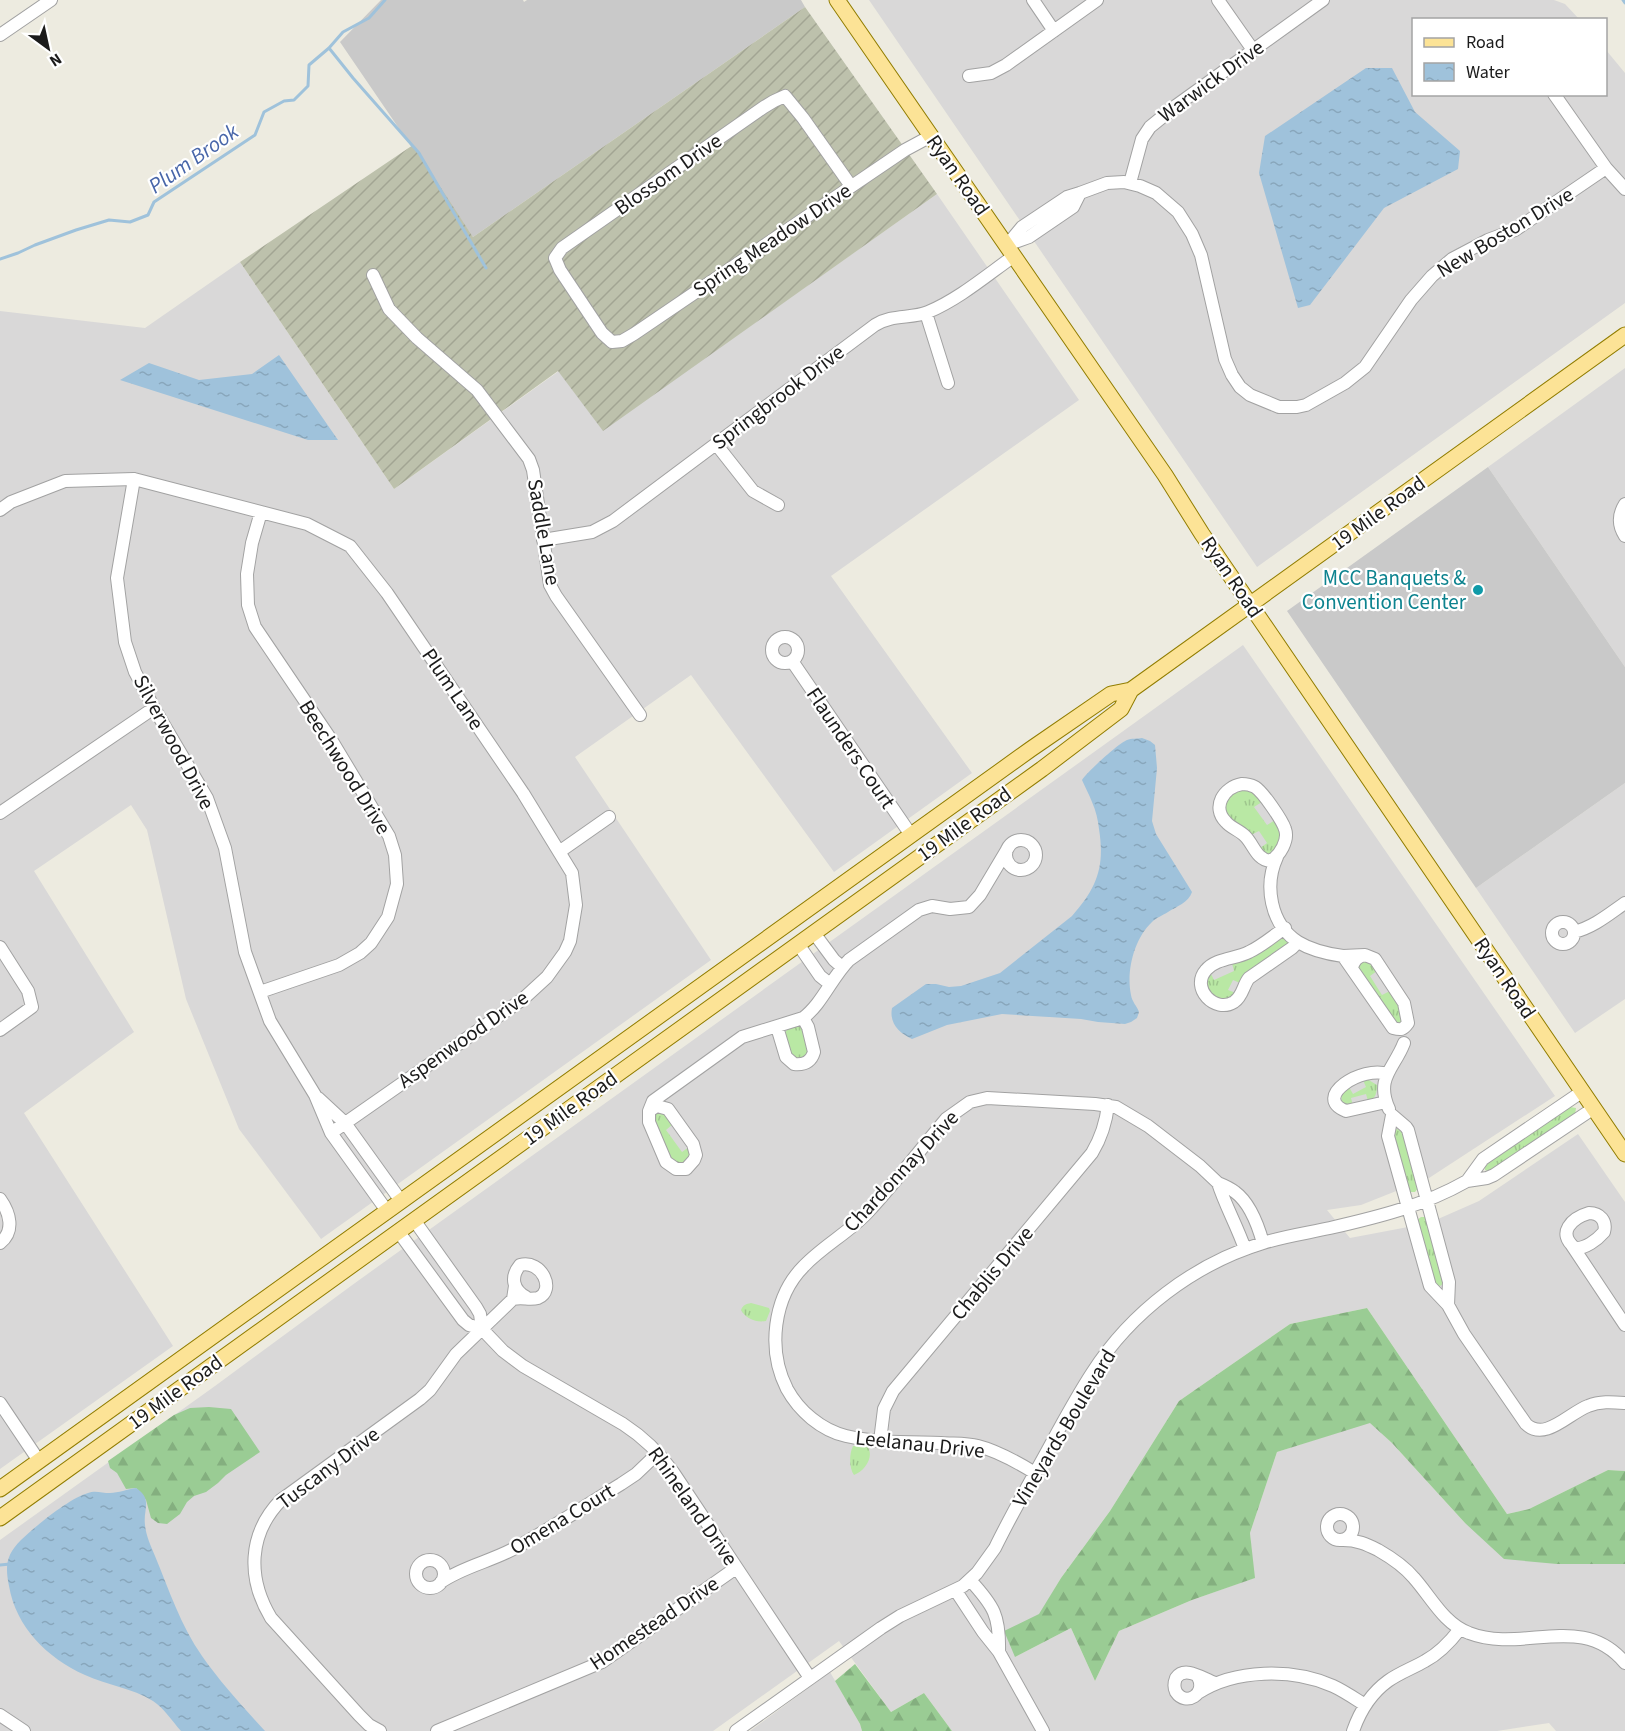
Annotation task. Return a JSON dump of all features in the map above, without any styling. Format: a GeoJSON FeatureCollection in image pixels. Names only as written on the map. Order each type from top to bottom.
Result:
{"type":"FeatureCollection","features":[{"type":"Feature","properties":{"kind":"main road","name":"Ryan Road"},"geometry":{"type":"LineString","coordinates":[[837,0],[1165,475],[1202,534],[1625,1154]]}},
{"type":"Feature","properties":{"kind":"main road","name":"19 Mile Road"},"geometry":{"type":"LineString","coordinates":[[0,1489],[946,810],[1111,694],[1131,690],[1625,335]]}},
{"type":"Feature","properties":{"kind":"main road","name":"19 Mile Road"},"geometry":{"type":"LineString","coordinates":[[0,1518],[1095,729],[1121,709],[1131,690]]}},
{"type":"Feature","properties":{"kind":"main road"},"geometry":{"type":"LineString","coordinates":[[1088,710],[1097,717],[1095,729]]}},
{"type":"Feature","properties":{"kind":"main road"},"geometry":{"type":"LineString","coordinates":[[946,810],[956,821],[951,834]]}},
{"type":"Feature","properties":{"kind":"main road"},"geometry":{"type":"LineString","coordinates":[[787,924],[783,936],[787,944],[796,946]]}},
{"type":"Feature","properties":{"kind":"main road"},"geometry":{"type":"LineString","coordinates":[[499,1131],[506,1135],[509,1142],[506,1153]]}},
{"type":"Feature","properties":{"kind":"main road"},"geometry":{"type":"LineString","coordinates":[[352,1236],[348,1250],[358,1260]]}},
{"type":"Feature","properties":{"kind":"main road"},"geometry":{"type":"LineString","coordinates":[[77,1434],[84,1439],[86,1444],[82,1458]]}},
{"type":"Feature","properties":{"kind":"street"},"geometry":{"type":"LineString","coordinates":[[0,35],[51,0]]}},
{"type":"Feature","properties":{"kind":"street"},"geometry":{"type":"LineString","coordinates":[[1033,0],[1054,31]]}},
{"type":"Feature","properties":{"kind":"street"},"geometry":{"type":"LineString","coordinates":[[969,76],[991,73],[999,69],[1097,0]]}},
{"type":"Feature","properties":{"kind":"street"},"geometry":{"type":"LineString","coordinates":[[1218,0],[1253,50]]}},
{"type":"Feature","properties":{"kind":"street","name":"Warwick Drive"},"geometry":{"type":"LineString","coordinates":[[1130,183],[1142,139],[1150,127],[1323,0]]}},
{"type":"Feature","properties":{"kind":"street","name":"Blossom Drive"},"geometry":{"type":"LineString","coordinates":[[612,342],[603,333],[560,270],[555,258],[562,248],[764,107],[785,96],[851,186]]}},
{"type":"Feature","properties":{"kind":"street"},"geometry":{"type":"LineString","coordinates":[[1555,96],[1606,168],[1625,189]]}},
{"type":"Feature","properties":{"kind":"street","name":"Spring Meadow Drive"},"geometry":{"type":"LineString","coordinates":[[612,342],[634,334],[905,150],[931,136]]}},
{"type":"Feature","properties":{"kind":"street","name":"New Boston Drive"},"geometry":{"type":"LineString","coordinates":[[1130,183],[1156,193],[1185,221],[1201,255],[1226,359],[1240,387],[1250,395],[1276,406],[1297,408],[1345,383],[1365,367],[1411,300],[1432,276],[1462,253],[1523,226],[1606,168]]}},
{"type":"Feature","properties":{"kind":"street","name":"Springbrook Drive"},"geometry":{"type":"LineString","coordinates":[[543,540],[591,532],[613,521],[884,319],[926,313],[951,300],[1010,251],[1073,207],[1080,193],[1107,183],[1130,183]]}},
{"type":"Feature","properties":{"kind":"street","name":"Saddle Lane"},"geometry":{"type":"LineString","coordinates":[[374,275],[389,309],[417,338],[477,390],[529,459],[533,470],[550,585],[555,596],[640,715]]}},
{"type":"Feature","properties":{"kind":"street"},"geometry":{"type":"LineString","coordinates":[[926,313],[948,383]]}},
{"type":"Feature","properties":{"kind":"street"},"geometry":{"type":"LineString","coordinates":[[716,444],[753,491],[778,505]]}},
{"type":"Feature","properties":{"kind":"street","name":"Plum Lane"},"geometry":{"type":"LineString","coordinates":[[0,510],[11,502],[65,481],[134,479],[307,524],[350,546],[387,593],[523,793],[572,873],[576,905],[574,926]]}},
{"type":"Feature","properties":{"kind":"street","name":"Silverwood Drive"},"geometry":{"type":"LineString","coordinates":[[134,479],[117,578],[125,642],[135,672],[207,798],[225,848],[245,952],[270,1021],[315,1095],[331,1133],[387,1211]]}},
{"type":"Feature","properties":{"kind":"street"},"geometry":{"type":"LineString","coordinates":[[1625,504],[1619,517],[1621,530],[1625,536]]}},
{"type":"Feature","properties":{"kind":"street","name":"Beechwood Drive"},"geometry":{"type":"LineString","coordinates":[[260,992],[339,965],[360,953],[371,943],[388,917],[397,884],[395,855],[388,836],[332,741],[255,627],[248,604],[247,574],[252,543],[261,512]]}},
{"type":"Feature","properties":{"kind":"street","name":"Flaunders Court"},"geometry":{"type":"LineString","coordinates":[[792,661],[911,835]]}},
{"type":"Feature","properties":{"kind":"street"},"geometry":{"type":"LineString","coordinates":[[0,813],[154,708]]}},
{"type":"Feature","properties":{"kind":"street"},"geometry":{"type":"LineString","coordinates":[[1270,873],[1244,835],[1227,824],[1220,813],[1222,797],[1225,792],[1236,785],[1248,784],[1258,789],[1286,830],[1284,843],[1270,873],[1272,904],[1285,928],[1298,942],[1317,950],[1343,956],[1365,955],[1375,960],[1404,1003],[1408,1023],[1404,1044],[1383,1084],[1386,1102],[1392,1115],[1408,1130],[1449,1282],[1448,1305]]}},
{"type":"Feature","properties":{"kind":"street"},"geometry":{"type":"LineString","coordinates":[[559,852],[609,817]]}},
{"type":"Feature","properties":{"kind":"street"},"geometry":{"type":"LineString","coordinates":[[659,1097],[695,1149],[694,1160],[687,1168],[675,1169],[667,1164],[648,1122],[649,1111],[654,1101],[659,1097],[742,1037],[803,1018],[849,960],[919,910],[932,906],[950,909],[969,907],[980,896],[1008,848],[1014,842],[1024,841],[1034,850],[1034,860],[1028,868],[1019,870],[1010,866],[996,870]]}},
{"type":"Feature","properties":{"kind":"street"},"geometry":{"type":"LineString","coordinates":[[1008,848],[1006,858],[1010,866]]}},
{"type":"Feature","properties":{"kind":"street"},"geometry":{"type":"LineString","coordinates":[[1261,859],[1270,861],[1277,857]]}},
{"type":"Feature","properties":{"kind":"street"},"geometry":{"type":"LineString","coordinates":[[1574,932],[1598,922],[1625,903]]}},
{"type":"Feature","properties":{"kind":"street","name":"Aspenwood Drive"},"geometry":{"type":"LineString","coordinates":[[331,1133],[524,999],[547,977],[566,952],[574,926]]}},
{"type":"Feature","properties":{"kind":"street"},"geometry":{"type":"LineString","coordinates":[[1285,928],[1251,951],[1209,967],[1202,976],[1201,982],[1201,988],[1207,998],[1218,1005],[1232,1003],[1238,999],[1249,978],[1293,948],[1298,942]]}},
{"type":"Feature","properties":{"kind":"street"},"geometry":{"type":"LineString","coordinates":[[814,933],[842,967]]}},
{"type":"Feature","properties":{"kind":"street"},"geometry":{"type":"LineString","coordinates":[[796,946],[820,976],[830,984]]}},
{"type":"Feature","properties":{"kind":"street"},"geometry":{"type":"LineString","coordinates":[[0,947],[28,991],[32,1007],[0,1030]]}},
{"type":"Feature","properties":{"kind":"street"},"geometry":{"type":"LineString","coordinates":[[1352,968],[1355,960],[1365,955]]}},
{"type":"Feature","properties":{"kind":"street"},"geometry":{"type":"LineString","coordinates":[[1343,956],[1404,1044]]}},
{"type":"Feature","properties":{"kind":"street"},"geometry":{"type":"LineString","coordinates":[[777,1027],[786,1057],[794,1064],[804,1064],[814,1053],[808,1027],[803,1018]]}},
{"type":"Feature","properties":{"kind":"street"},"geometry":{"type":"LineString","coordinates":[[1393,1028],[1402,1030],[1408,1023]]}},
{"type":"Feature","properties":{"kind":"street"},"geometry":{"type":"LineString","coordinates":[[1386,1102],[1347,1111],[1337,1105],[1336,1091],[1342,1085],[1361,1075],[1375,1071],[1387,1074]]}},
{"type":"Feature","properties":{"kind":"street","name":"Vineyards Boulevard"},"geometry":{"type":"LineString","coordinates":[[1467,1181],[1484,1159],[1583,1091]]}},
{"type":"Feature","properties":{"kind":"street","name":"Silverwood Drive"},"geometry":{"type":"LineString","coordinates":[[315,1095],[345,1123],[401,1201]]}},
{"type":"Feature","properties":{"kind":"street","name":"Chardonnay Drive"},"geometry":{"type":"LineString","coordinates":[[779,1315],[788,1287],[803,1266],[865,1215],[946,1119],[961,1107],[977,1100],[996,1097],[1108,1106],[1126,1112],[1200,1166],[1218,1183],[1234,1191],[1244,1202],[1255,1221],[1263,1243]]}},
{"type":"Feature","properties":{"kind":"street"},"geometry":{"type":"LineString","coordinates":[[649,1111],[657,1106],[668,1109]]}},
{"type":"Feature","properties":{"kind":"street","name":"Chablis Drive"},"geometry":{"type":"LineString","coordinates":[[880,1441],[882,1418],[893,1391],[1089,1158],[1099,1142],[1108,1106]]}},
{"type":"Feature","properties":{"kind":"street","name":"Vineyards Boulevard"},"geometry":{"type":"LineString","coordinates":[[735,1731],[881,1628],[900,1616],[956,1591],[970,1580],[984,1565],[994,1548],[1091,1374],[1116,1341],[1153,1304],[1174,1287],[1217,1261],[1245,1249],[1409,1207],[1427,1201],[1467,1181],[1487,1178],[1594,1108]]}},
{"type":"Feature","properties":{"kind":"street"},"geometry":{"type":"LineString","coordinates":[[1392,1115],[1388,1136],[1430,1286],[1448,1305],[1464,1334],[1526,1424],[1531,1428],[1545,1430],[1576,1411],[1596,1403],[1625,1403]]}},
{"type":"Feature","properties":{"kind":"street","name":"Chardonnay Drive"},"geometry":{"type":"LineString","coordinates":[[1218,1183],[1245,1249]]}},
{"type":"Feature","properties":{"kind":"street"},"geometry":{"type":"LineString","coordinates":[[0,1199],[9,1215],[10,1226],[3,1239]]}},
{"type":"Feature","properties":{"kind":"street"},"geometry":{"type":"LineString","coordinates":[[1582,1261],[1583,1251],[1605,1229],[1603,1220],[1594,1213],[1584,1214],[1568,1226],[1567,1236],[1570,1243],[1582,1261],[1625,1325]]}},
{"type":"Feature","properties":{"kind":"street","name":"Rhineland Drive"},"geometry":{"type":"LineString","coordinates":[[414,1220],[476,1307],[480,1314],[482,1329]]}},
{"type":"Feature","properties":{"kind":"street","name":"Rhineland Drive"},"geometry":{"type":"LineString","coordinates":[[398,1231],[463,1320],[469,1325],[482,1329],[512,1359],[639,1434],[658,1453],[810,1678]]}},
{"type":"Feature","properties":{"kind":"street"},"geometry":{"type":"LineString","coordinates":[[1570,1243],[1578,1248],[1589,1244]]}},
{"type":"Feature","properties":{"kind":"street"},"geometry":{"type":"LineString","coordinates":[[531,1264],[537,1267],[544,1278],[546,1290],[542,1295],[537,1298],[526,1298],[514,1293],[515,1272],[520,1265],[531,1264]]}},
{"type":"Feature","properties":{"kind":"street","name":"Tuscany Drive"},"geometry":{"type":"LineString","coordinates":[[380,1731],[358,1715],[271,1618],[264,1606],[255,1578],[256,1543],[270,1511],[281,1500],[420,1399],[430,1390],[456,1354],[514,1293]]}},
{"type":"Feature","properties":{"kind":"street","name":"Leelanau Drive"},"geometry":{"type":"LineString","coordinates":[[779,1315],[775,1332],[776,1356],[784,1382],[797,1404],[817,1422],[835,1433],[856,1438],[978,1446],[999,1453],[1035,1473]]}},
{"type":"Feature","properties":{"kind":"street"},"geometry":{"type":"LineString","coordinates":[[0,1403],[39,1461]]}},
{"type":"Feature","properties":{"kind":"street","name":"Omena Court"},"geometry":{"type":"LineString","coordinates":[[441,1582],[458,1571],[516,1548],[621,1484],[658,1453]]}},
{"type":"Feature","properties":{"kind":"street"},"geometry":{"type":"LineString","coordinates":[[1361,1542],[1350,1518],[1343,1514],[1330,1518],[1326,1525],[1328,1534],[1335,1540],[1361,1542],[1395,1560],[1415,1579],[1443,1614],[1460,1629],[1480,1637],[1500,1640],[1585,1637],[1611,1648],[1625,1663]]}},
{"type":"Feature","properties":{"kind":"street"},"geometry":{"type":"LineString","coordinates":[[1343,1540],[1350,1535],[1353,1527]]}},
{"type":"Feature","properties":{"kind":"street"},"geometry":{"type":"LineString","coordinates":[[441,1565],[444,1573],[441,1582],[434,1587],[425,1587],[418,1581],[416,1572],[420,1564],[428,1560],[458,1571]]}},
{"type":"Feature","properties":{"kind":"street","name":"Homestead Drive"},"geometry":{"type":"LineString","coordinates":[[437,1731],[602,1662],[736,1568]]}},
{"type":"Feature","properties":{"kind":"street"},"geometry":{"type":"LineString","coordinates":[[970,1580],[994,1612],[999,1632],[999,1652]]}},
{"type":"Feature","properties":{"kind":"street"},"geometry":{"type":"LineString","coordinates":[[956,1591],[999,1652],[1043,1731]]}},
{"type":"Feature","properties":{"kind":"street"},"geometry":{"type":"LineString","coordinates":[[1353,1731],[1365,1705],[1372,1696],[1388,1681],[1439,1652],[1460,1629]]}},
{"type":"Feature","properties":{"kind":"street"},"geometry":{"type":"LineString","coordinates":[[1215,1683],[1191,1672],[1182,1673],[1176,1679],[1174,1688],[1182,1698],[1191,1698],[1215,1683],[1262,1674],[1284,1674],[1303,1676],[1332,1686],[1365,1705]]}},
{"type":"Feature","properties":{"kind":"street"},"geometry":{"type":"LineString","coordinates":[[1198,1677],[1201,1685],[1198,1694]]}},
{"type":"Feature","properties":{"kind":"street"},"geometry":{"type":"LineString","coordinates":[[0,1715],[18,1730]]}},
{"type":"Feature","properties":{"kind":"shaded area"},"geometry":{"type":"Polygon","coordinates":[[[381,0],[523,0],[524,2],[527,0],[801,0],[805,7],[473,237],[340,42],[381,0]]]}},
{"type":"Feature","properties":{"kind":"shaded area"},"geometry":{"type":"Polygon","coordinates":[[[869,0],[1554,0],[1565,4],[1578,18],[1412,18],[1412,96],[1607,96],[1607,51],[1625,73],[1625,303],[1257,567],[869,0]]]}},
{"type":"Feature","properties":{"kind":"shaded area"},"geometry":{"type":"Polygon","coordinates":[[[805,7],[937,194],[603,431],[558,371],[394,489],[240,262],[413,145],[473,237],[805,7]]]}},
{"type":"Feature","properties":{"kind":"shaded area"},"geometry":{"type":"Polygon","coordinates":[[[937,194],[1079,400],[831,576],[972,773],[834,872],[691,675],[575,757],[711,960],[321,1239],[239,1129],[186,999],[147,830],[131,805],[34,871],[134,1032],[24,1113],[173,1346],[0,1469],[0,311],[145,328],[240,262],[394,489],[559,371],[603,430],[937,194]]]}},
{"type":"Feature","properties":{"kind":"shaded area"},"geometry":{"type":"Polygon","coordinates":[[[1625,368],[1625,667],[1488,467],[1625,368]]]}},
{"type":"Feature","properties":{"kind":"shaded area"},"geometry":{"type":"Polygon","coordinates":[[[1488,467],[1625,667],[1625,783],[1476,888],[1287,611],[1488,467]]]}},
{"type":"Feature","properties":{"kind":"shaded area"},"geometry":{"type":"Polygon","coordinates":[[[1243,645],[1555,1096],[1429,1178],[1361,1205],[1327,1210],[1350,1238],[1438,1219],[1479,1201],[1578,1134],[1625,1202],[1625,1471],[1608,1470],[1529,1509],[1507,1514],[1367,1308],[1290,1324],[1179,1401],[1110,1511],[1061,1578],[1015,1657],[1071,1628],[1095,1681],[1119,1631],[1192,1600],[1254,1578],[1250,1533],[1277,1452],[1370,1422],[1465,1523],[1557,1564],[1625,1564],[1625,1731],[1556,1731],[1549,1723],[1497,1731],[952,1731],[924,1693],[891,1712],[839,1641],[713,1731],[0,1731],[0,1540],[1243,645]]]}},
{"type":"Feature","properties":{"kind":"shaded area"},"geometry":{"type":"Polygon","coordinates":[[[1625,783],[1625,999],[1575,1033],[1476,888],[1625,783]]]}},
{"type":"Feature","properties":{"kind":"shaded area"},"geometry":{"type":"Polygon","coordinates":[[[830,1672],[862,1731],[750,1731],[830,1672]]]}},
{"type":"Feature","properties":{"kind":"green space"},"geometry":{"type":"Polygon","coordinates":[[[1239,789],[1251,790],[1262,802],[1254,807],[1267,825],[1275,820],[1281,835],[1273,853],[1266,855],[1260,848],[1267,843],[1259,831],[1251,835],[1230,820],[1224,809],[1227,797],[1239,789]]]}},
{"type":"Feature","properties":{"kind":"green space"},"geometry":{"type":"Polygon","coordinates":[[[1285,936],[1289,942],[1288,946],[1240,983],[1233,980],[1228,990],[1236,993],[1222,1000],[1214,997],[1205,984],[1210,972],[1214,980],[1234,971],[1232,963],[1285,936]]]}},
{"type":"Feature","properties":{"kind":"green space"},"geometry":{"type":"Polygon","coordinates":[[[1361,961],[1370,961],[1377,971],[1370,976],[1382,995],[1390,991],[1399,1004],[1402,1024],[1397,1024],[1358,968],[1361,961]]]}},
{"type":"Feature","properties":{"kind":"green space"},"geometry":{"type":"Polygon","coordinates":[[[798,1026],[802,1027],[810,1050],[806,1058],[792,1058],[785,1032],[798,1026]]]}},
{"type":"Feature","properties":{"kind":"green space"},"geometry":{"type":"Polygon","coordinates":[[[1367,1079],[1377,1085],[1373,1099],[1368,1101],[1366,1094],[1351,1098],[1353,1106],[1348,1107],[1342,1103],[1341,1094],[1349,1087],[1353,1094],[1366,1087],[1363,1080],[1367,1079]]]}},
{"type":"Feature","properties":{"kind":"green space"},"geometry":{"type":"Polygon","coordinates":[[[1570,1107],[1576,1108],[1575,1115],[1490,1172],[1485,1170],[1485,1164],[1570,1107]]]}},
{"type":"Feature","properties":{"kind":"green space"},"geometry":{"type":"Polygon","coordinates":[[[656,1112],[664,1112],[673,1124],[666,1130],[682,1152],[689,1147],[690,1156],[683,1162],[671,1161],[653,1116],[656,1112]]]}},
{"type":"Feature","properties":{"kind":"green space"},"geometry":{"type":"Polygon","coordinates":[[[1394,1130],[1404,1131],[1419,1187],[1415,1192],[1410,1192],[1393,1134],[1394,1130]]]}},
{"type":"Feature","properties":{"kind":"green space"},"geometry":{"type":"Polygon","coordinates":[[[1426,1217],[1444,1283],[1440,1286],[1434,1283],[1417,1220],[1426,1217]]]}},
{"type":"Feature","properties":{"kind":"green space"},"geometry":{"type":"Polygon","coordinates":[[[751,1303],[769,1308],[766,1321],[752,1320],[743,1313],[741,1310],[743,1307],[751,1303]]]}},
{"type":"Feature","properties":{"kind":"green space"},"geometry":{"type":"Polygon","coordinates":[[[1367,1308],[1507,1514],[1529,1509],[1608,1470],[1625,1471],[1625,1564],[1557,1564],[1504,1559],[1465,1523],[1392,1443],[1370,1423],[1277,1452],[1250,1533],[1255,1578],[1192,1600],[1119,1631],[1095,1681],[1071,1628],[1015,1657],[1004,1631],[1039,1614],[1061,1578],[1110,1511],[1179,1401],[1290,1324],[1367,1308]]]}},
{"type":"Feature","properties":{"kind":"green space"},"geometry":{"type":"Polygon","coordinates":[[[190,1408],[231,1409],[260,1452],[206,1492],[194,1496],[187,1502],[180,1514],[167,1524],[158,1523],[151,1518],[146,1500],[136,1488],[126,1489],[117,1473],[110,1468],[108,1461],[174,1415],[190,1408]]]}},
{"type":"Feature","properties":{"kind":"green space"},"geometry":{"type":"Polygon","coordinates":[[[853,1446],[867,1446],[870,1454],[865,1467],[854,1475],[850,1461],[853,1446]]]}},
{"type":"Feature","properties":{"kind":"green space"},"geometry":{"type":"Polygon","coordinates":[[[855,1664],[891,1712],[924,1693],[952,1731],[862,1731],[835,1681],[855,1664]]]}},
{"type":"Feature","properties":{"kind":"water"},"geometry":{"type":"Polygon","coordinates":[[[1366,68],[1392,68],[1415,112],[1460,151],[1458,169],[1384,208],[1310,305],[1298,308],[1259,173],[1265,136],[1366,68]]]}},
{"type":"Feature","properties":{"kind":"water"},"geometry":{"type":"Polygon","coordinates":[[[279,355],[338,440],[308,440],[120,380],[149,363],[199,380],[252,374],[279,355]]]}},
{"type":"Feature","properties":{"kind":"water"},"geometry":{"type":"Polygon","coordinates":[[[1142,738],[1155,745],[1157,768],[1152,821],[1156,834],[1192,892],[1185,901],[1152,922],[1136,946],[1131,966],[1130,986],[1139,1012],[1137,1018],[1125,1024],[1002,1014],[947,1025],[912,1039],[903,1034],[894,1023],[892,1008],[926,984],[961,986],[1000,973],[1072,916],[1081,906],[1097,876],[1101,855],[1097,816],[1082,780],[1103,758],[1123,742],[1142,738]]]}},
{"type":"Feature","properties":{"kind":"water"},"geometry":{"type":"Polygon","coordinates":[[[136,1488],[146,1500],[146,1533],[188,1633],[217,1676],[265,1731],[181,1731],[153,1701],[85,1675],[58,1660],[35,1640],[18,1615],[9,1586],[7,1567],[12,1551],[21,1540],[80,1496],[93,1492],[113,1493],[136,1488]]]}},
{"type":"Feature","properties":{"kind":"waterway","name":"Plum Brook"},"geometry":{"type":"LineString","coordinates":[[0,259],[109,220],[130,222],[148,215],[154,202],[255,135],[264,112],[284,101],[294,100],[308,86],[309,65],[343,32],[369,18],[385,0]]}},
{"type":"Feature","properties":{"kind":"waterway"},"geometry":{"type":"LineString","coordinates":[[329,48],[419,153],[486,268]]}},
{"type":"Feature","properties":{"kind":"waterway"},"geometry":{"type":"LineString","coordinates":[[0,1565],[10,1564]]}},
{"type":"Feature","properties":{"kind":"place","name":"MCC Banquets & Convention Center"},"geometry":{"type":"Point","coordinates":[1478,590]}}]}
